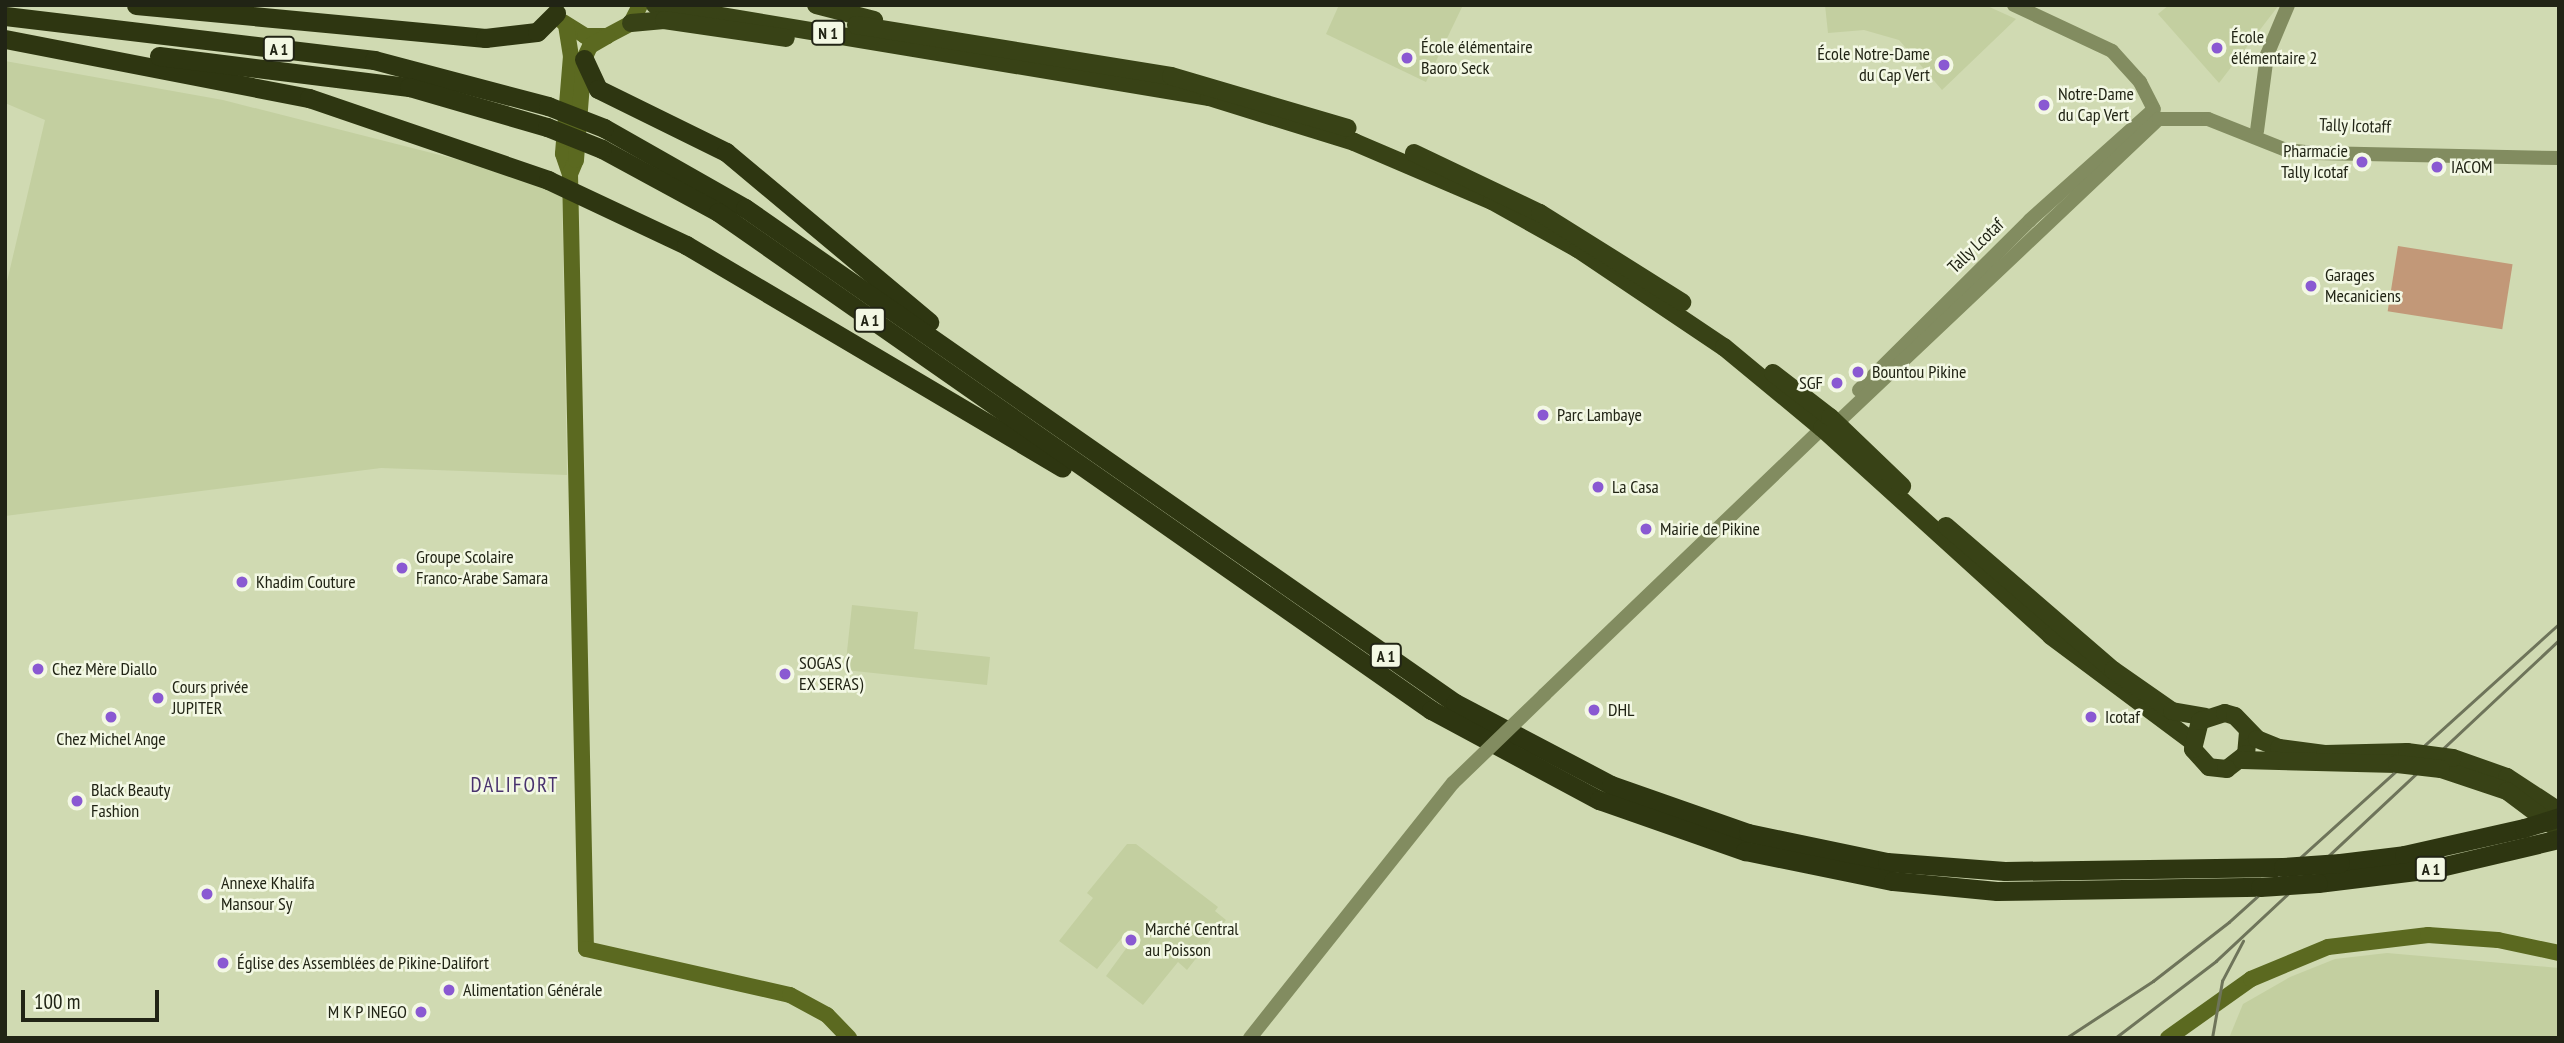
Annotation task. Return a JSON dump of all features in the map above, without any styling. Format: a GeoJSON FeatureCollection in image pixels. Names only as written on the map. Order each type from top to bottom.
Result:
{"type":"FeatureCollection","features":[{"type":"Feature","properties":{"kind":"highway"},"geometry":{"type":"LineString","coordinates":[[136,5],[485,38],[537,32],[555,11]]}},
{"type":"Feature","properties":{"kind":"highway"},"geometry":{"type":"LineString","coordinates":[[655,5],[733,10]]}},
{"type":"Feature","properties":{"kind":"highway"},"geometry":{"type":"LineString","coordinates":[[816,5],[923,41],[1209,97],[1415,165],[1567,243],[1664,303],[1830,423],[2078,643],[2163,706],[2205,717],[2235,716],[2248,732],[2268,745],[2294,751],[2402,758],[2447,764],[2507,777],[2559,811]]}},
{"type":"Feature","properties":{"kind":"highway","name":"N 1"},"geometry":{"type":"LineString","coordinates":[[733,10],[923,41]]}},
{"type":"Feature","properties":{"kind":"highway","name":"A 1"},"geometry":{"type":"LineString","coordinates":[[5,16],[374,60],[548,106],[604,128],[714,188],[1455,703],[1558,760],[1635,794],[1748,833],[1887,862],[2005,871],[2283,867],[2404,855],[2524,828],[2559,817]]}},
{"type":"Feature","properties":{"kind":"highway"},"geometry":{"type":"LineString","coordinates":[[631,23],[646,18],[835,46],[923,41]]}},
{"type":"Feature","properties":{"kind":"highway"},"geometry":{"type":"LineString","coordinates":[[5,38],[309,98],[570,182],[686,245],[1098,490],[1131,501]]}},
{"type":"Feature","properties":{"kind":"highway","name":"A 1"},"geometry":{"type":"LineString","coordinates":[[5,38],[372,80],[428,90],[547,127],[602,149],[718,212],[1480,741],[1664,826],[1847,874],[1997,891],[2260,887],[2318,883],[2405,874],[2550,841]]}},
{"type":"Feature","properties":{"kind":"highway"},"geometry":{"type":"LineString","coordinates":[[584,59],[598,89],[699,135],[767,183],[853,264],[985,364],[1002,388]]}},
{"type":"Feature","properties":{"kind":"highway"},"geometry":{"type":"LineString","coordinates":[[1830,423],[2050,636],[2192,741],[2196,756],[2209,767],[2227,769],[2242,760],[2402,758]]}},
{"type":"Feature","properties":{"kind":"highway"},"geometry":{"type":"LineString","coordinates":[[2192,741],[2205,717]]}},
{"type":"Feature","properties":{"kind":"highway"},"geometry":{"type":"LineString","coordinates":[[2242,760],[2248,732]]}},
{"type":"Feature","properties":{"kind":"highway"},"geometry":{"type":"LineString","coordinates":[[2447,764],[2507,791],[2559,830]]}},
{"type":"Feature","properties":{"kind":"main road"},"geometry":{"type":"LineString","coordinates":[[570,182],[576,160],[584,59],[590,46],[631,23],[640,5]]}},
{"type":"Feature","properties":{"kind":"main road"},"geometry":{"type":"LineString","coordinates":[[555,11],[585,36],[607,36]]}},
{"type":"Feature","properties":{"kind":"main road"},"geometry":{"type":"LineString","coordinates":[[555,11],[570,56],[563,154],[570,182],[586,949],[790,995],[827,1015],[849,1038]]}},
{"type":"Feature","properties":{"kind":"main road"},"geometry":{"type":"LineString","coordinates":[[2168,1038],[2251,979],[2328,947],[2428,936],[2498,940],[2559,953]]}},
{"type":"Feature","properties":{"kind":"street"},"geometry":{"type":"LineString","coordinates":[[2014,5],[2112,51],[2140,82],[2157,114]]}},
{"type":"Feature","properties":{"kind":"street"},"geometry":{"type":"LineString","coordinates":[[2257,131],[2267,55],[2288,5]]}},
{"type":"Feature","properties":{"kind":"street","name":"Tally Icotaff"},"geometry":{"type":"LineString","coordinates":[[2157,114],[2206,112],[2257,131],[2315,144],[2559,151]]}},
{"type":"Feature","properties":{"kind":"street","name":"Tally Icotaff"},"geometry":{"type":"LineString","coordinates":[[2157,114],[2208,119],[2286,150],[2559,158]]}},
{"type":"Feature","properties":{"kind":"street","name":"Tally Lcotaf"},"geometry":{"type":"LineString","coordinates":[[1830,423],[2157,114]]}},
{"type":"Feature","properties":{"kind":"street"},"geometry":{"type":"LineString","coordinates":[[1250,1038],[1452,783],[1830,423]]}},
{"type":"Feature","properties":{"kind":"shaded area","name":"École élémentaire Baoro Seck"},"geometry":{"type":"Polygon","coordinates":[[[1339,5],[1463,5],[1426,82],[1326,34],[1339,5]]]}},
{"type":"Feature","properties":{"kind":"shaded area","name":"École Notre-Dame du Cap Vert"},"geometry":{"type":"Polygon","coordinates":[[[1825,5],[1985,5],[2016,19],[1942,90],[1899,40],[1864,30],[1828,33],[1825,5]]]}},
{"type":"Feature","properties":{"kind":"shaded area","name":"École élémentaire 2"},"geometry":{"type":"Polygon","coordinates":[[[2169,5],[2279,5],[2219,83],[2158,14],[2169,5]]]}},
{"type":"Feature","properties":{"kind":"shaded area"},"geometry":{"type":"Polygon","coordinates":[[[5,61],[223,100],[479,165],[562,194],[567,475],[381,468],[5,516],[5,290],[45,120],[5,103],[5,61]]]}},
{"type":"Feature","properties":{"kind":"shaded area"},"geometry":{"type":"Polygon","coordinates":[[[2398,246],[2513,264],[2502,329],[2388,311],[2398,246]]]}},
{"type":"Feature","properties":{"kind":"shaded area"},"geometry":{"type":"Polygon","coordinates":[[[852,605],[918,612],[914,649],[990,657],[987,685],[845,670],[852,605]]]}},
{"type":"Feature","properties":{"kind":"shaded area"},"geometry":{"type":"Polygon","coordinates":[[[1127,844],[1136,844],[1218,907],[1215,911],[1226,920],[1187,970],[1178,962],[1143,1005],[1106,976],[1136,935],[1128,930],[1097,969],[1059,941],[1093,898],[1087,893],[1127,844]]]}},
{"type":"Feature","properties":{"kind":"shaded area"},"geometry":{"type":"Polygon","coordinates":[[[2387,953],[2559,968],[2559,1038],[2229,1038],[2243,1004],[2290,977],[2335,959],[2387,953]]]}},
{"type":"Feature","properties":{"kind":"railway"},"geometry":{"type":"LineString","coordinates":[[2066,1038],[2153,981],[2229,922],[2559,624]]}},
{"type":"Feature","properties":{"kind":"railway"},"geometry":{"type":"LineString","coordinates":[[2115,1038],[2216,961],[2559,640]]}},
{"type":"Feature","properties":{"kind":"railway"},"geometry":{"type":"LineString","coordinates":[[2212,1038],[2222,981],[2243,941]]}},
{"type":"Feature","properties":{"kind":"place","name":"École élémentaire 2"},"geometry":{"type":"Point","coordinates":[2217,48]}},
{"type":"Feature","properties":{"kind":"place","name":"École élémentaire Baoro Seck"},"geometry":{"type":"Point","coordinates":[1407,58]}},
{"type":"Feature","properties":{"kind":"place","name":"École Notre-Dame du Cap Vert"},"geometry":{"type":"Point","coordinates":[1944,65]}},
{"type":"Feature","properties":{"kind":"place","name":"Notre-Dame du Cap Vert"},"geometry":{"type":"Point","coordinates":[2044,105]}},
{"type":"Feature","properties":{"kind":"place","name":"Pharmacie Tally Icotaf"},"geometry":{"type":"Point","coordinates":[2362,162]}},
{"type":"Feature","properties":{"kind":"place","name":"IACOM"},"geometry":{"type":"Point","coordinates":[2437,167]}},
{"type":"Feature","properties":{"kind":"place","name":"Garages Mecaniciens"},"geometry":{"type":"Point","coordinates":[2311,286]}},
{"type":"Feature","properties":{"kind":"place","name":"Bountou Pikine"},"geometry":{"type":"Point","coordinates":[1858,372]}},
{"type":"Feature","properties":{"kind":"place","name":"SGF"},"geometry":{"type":"Point","coordinates":[1837,383]}},
{"type":"Feature","properties":{"kind":"place","name":"Parc Lambaye"},"geometry":{"type":"Point","coordinates":[1543,415]}},
{"type":"Feature","properties":{"kind":"place","name":"La Casa"},"geometry":{"type":"Point","coordinates":[1598,487]}},
{"type":"Feature","properties":{"kind":"place","name":"Mairie de Pikine"},"geometry":{"type":"Point","coordinates":[1646,529]}},
{"type":"Feature","properties":{"kind":"place","name":"Groupe Scolaire Franco-Arabe Samara"},"geometry":{"type":"Point","coordinates":[402,568]}},
{"type":"Feature","properties":{"kind":"place","name":"Khadim Couture"},"geometry":{"type":"Point","coordinates":[242,582]}},
{"type":"Feature","properties":{"kind":"place","name":"Chez Mère Diallo"},"geometry":{"type":"Point","coordinates":[38,669]}},
{"type":"Feature","properties":{"kind":"place","name":"SOGAS ( EX SERAS)"},"geometry":{"type":"Point","coordinates":[785,674]}},
{"type":"Feature","properties":{"kind":"place","name":"Cours privée JUPITER"},"geometry":{"type":"Point","coordinates":[158,698]}},
{"type":"Feature","properties":{"kind":"place","name":"DHL"},"geometry":{"type":"Point","coordinates":[1594,710]}},
{"type":"Feature","properties":{"kind":"place","name":"Chez Michel Ange"},"geometry":{"type":"Point","coordinates":[111,717]}},
{"type":"Feature","properties":{"kind":"place","name":"Icotaf"},"geometry":{"type":"Point","coordinates":[2091,717]}},
{"type":"Feature","properties":{"kind":"place","name":"Black Beauty Fashion"},"geometry":{"type":"Point","coordinates":[77,801]}},
{"type":"Feature","properties":{"kind":"place","name":"Annexe Khalifa Mansour Sy"},"geometry":{"type":"Point","coordinates":[207,894]}},
{"type":"Feature","properties":{"kind":"place","name":"Marché Central au Poisson"},"geometry":{"type":"Point","coordinates":[1131,940]}},
{"type":"Feature","properties":{"kind":"place","name":"Église des Assemblées de Pikine-Dalifort"},"geometry":{"type":"Point","coordinates":[223,963]}},
{"type":"Feature","properties":{"kind":"place","name":"Alimentation Générale"},"geometry":{"type":"Point","coordinates":[449,990]}},
{"type":"Feature","properties":{"kind":"place","name":"M K P INEGO"},"geometry":{"type":"Point","coordinates":[421,1012]}},
{"type":"Feature","properties":{"kind":"district","name":"DALIFORT"},"geometry":{"type":"Point","coordinates":[515,785]}}]}
